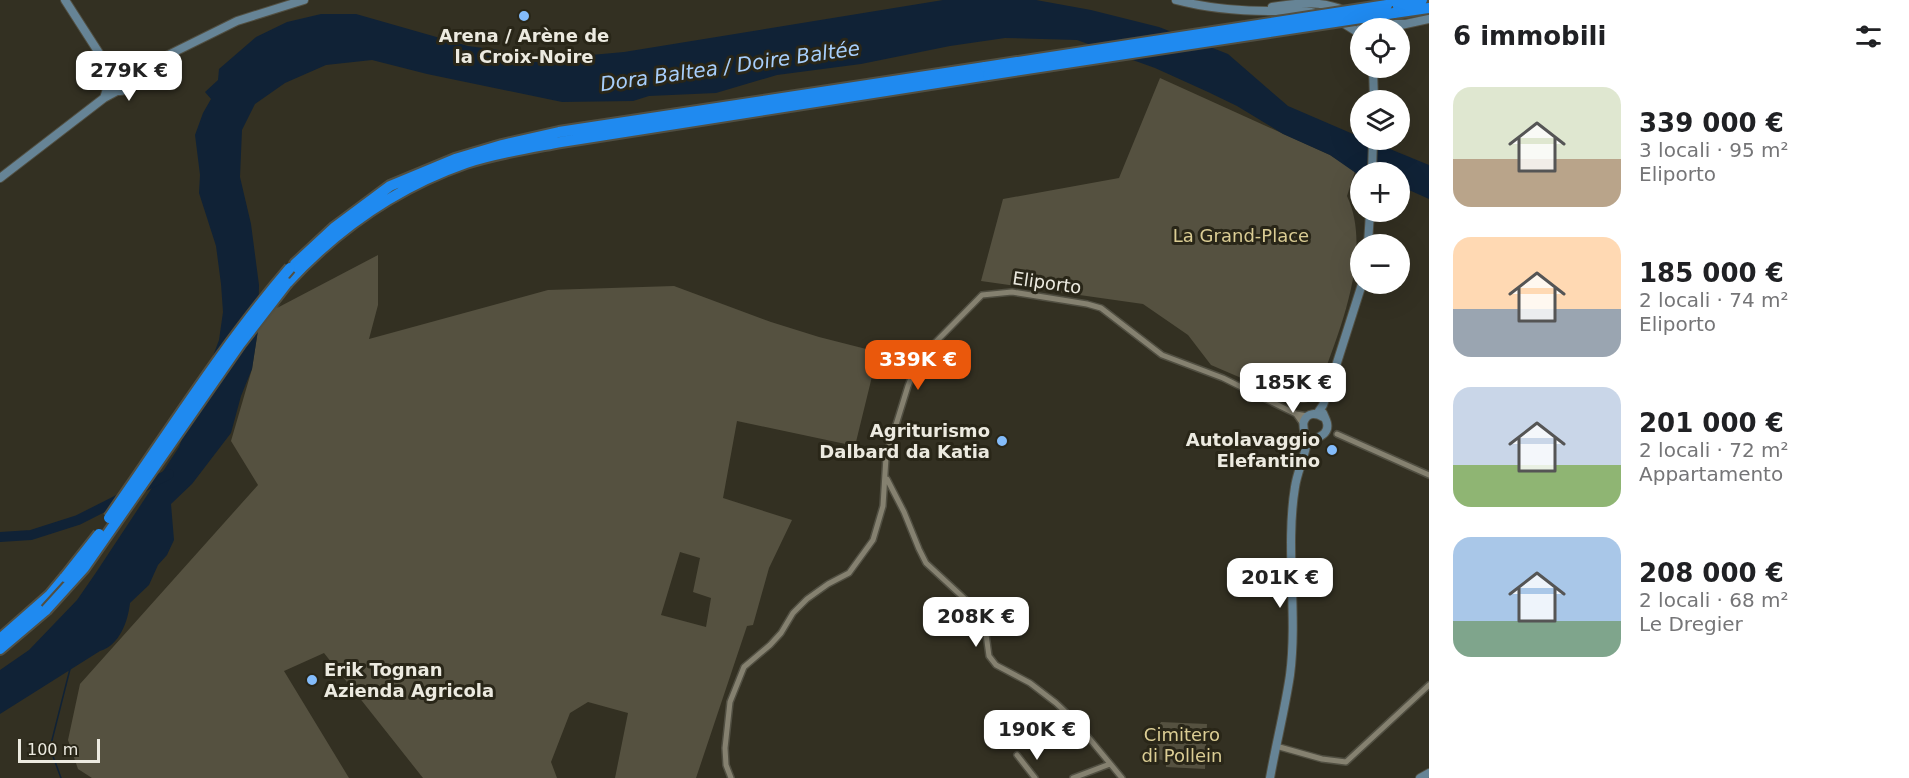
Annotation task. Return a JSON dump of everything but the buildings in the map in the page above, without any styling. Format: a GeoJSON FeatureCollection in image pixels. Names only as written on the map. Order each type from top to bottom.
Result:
{"type":"FeatureCollection","features":[{"type":"Feature","properties":{"kind":"highway"},"geometry":{"type":"LineString","coordinates":[[0,639],[50,595],[65,577],[99,533],[238,333],[290,268],[335,226],[390,186],[455,159],[559,132],[986,71],[1390,9],[1422,0]]}},
{"type":"Feature","properties":{"kind":"highway"},"geometry":{"type":"LineString","coordinates":[[1390,9],[1429,8]]}},
{"type":"Feature","properties":{"kind":"highway"},"geometry":{"type":"LineString","coordinates":[[0,649],[46,610],[84,568],[240,344],[287,283],[335,236],[401,192],[465,163],[508,152],[986,71]]}},
{"type":"Feature","properties":{"kind":"street"},"geometry":{"type":"LineString","coordinates":[[65,0],[105,61],[127,76],[129,84]]}},
{"type":"Feature","properties":{"kind":"street"},"geometry":{"type":"LineString","coordinates":[[104,98],[113,75],[148,65],[237,21],[304,0]]}},
{"type":"Feature","properties":{"kind":"street"},"geometry":{"type":"LineString","coordinates":[[1176,0],[1199,6],[1313,12],[1339,21],[1350,29]]}},
{"type":"Feature","properties":{"kind":"street"},"geometry":{"type":"LineString","coordinates":[[1249,10],[1308,3],[1326,4],[1359,18]]}},
{"type":"Feature","properties":{"kind":"street"},"geometry":{"type":"LineString","coordinates":[[1410,23],[1429,19]]}},
{"type":"Feature","properties":{"kind":"street"},"geometry":{"type":"LineString","coordinates":[[105,61],[112,87],[123,91],[148,65]]}},
{"type":"Feature","properties":{"kind":"street"},"geometry":{"type":"LineString","coordinates":[[0,178],[117,90]]}},
{"type":"Feature","properties":{"kind":"street","name":"Eliporto"},"geometry":{"type":"LineString","coordinates":[[731,778],[726,765],[725,748],[730,702],[744,668],[781,633],[793,613],[807,599],[849,573],[873,540],[883,506],[886,457],[918,360],[982,295],[993,292],[1030,295],[1101,308],[1162,356],[1223,378],[1305,420]]}},
{"type":"Feature","properties":{"kind":"street"},"geometry":{"type":"LineString","coordinates":[[1359,294],[1320,415],[1326,429],[1429,475]]}},
{"type":"Feature","properties":{"kind":"street"},"geometry":{"type":"LineString","coordinates":[[1270,778],[1291,664],[1295,488],[1310,436],[1305,420],[1320,415]]}},
{"type":"Feature","properties":{"kind":"street"},"geometry":{"type":"LineString","coordinates":[[1310,436],[1320,437],[1326,429]]}},
{"type":"Feature","properties":{"kind":"street"},"geometry":{"type":"LineString","coordinates":[[886,477],[926,563],[980,614],[986,627],[989,656],[996,665],[1044,693],[1074,720],[1122,778]]}},
{"type":"Feature","properties":{"kind":"street"},"geometry":{"type":"LineString","coordinates":[[1276,746],[1336,762],[1346,762],[1429,685]]}},
{"type":"Feature","properties":{"kind":"street"},"geometry":{"type":"LineString","coordinates":[[1017,755],[1035,778]]}},
{"type":"Feature","properties":{"kind":"street"},"geometry":{"type":"LineString","coordinates":[[1073,778],[1110,764]]}},
{"type":"Feature","properties":{"kind":"street"},"geometry":{"type":"LineString","coordinates":[[1420,778],[1429,773]]}},
{"type":"Feature","properties":{"kind":"green space","name":"La Grand-Place"},"geometry":{"type":"Polygon","coordinates":[[[1160,78],[1330,155],[1350,168],[1350,187],[1347,196],[1350,206],[1350,222],[1354,222],[1356,234],[1350,234],[1350,294],[1334,346],[1313,398],[1304,403],[1297,402],[1211,365],[1188,335],[1143,304],[981,281],[1003,199],[1119,178],[1160,78]]]}},
{"type":"Feature","properties":{"kind":"green space"},"geometry":{"type":"Polygon","coordinates":[[[378,255],[378,305],[369,339],[548,290],[674,286],[771,322],[878,352],[855,446],[737,421],[723,498],[792,520],[769,568],[753,625],[747,626],[696,778],[615,778],[628,713],[588,702],[570,713],[551,762],[557,778],[423,778],[324,653],[284,671],[349,778],[92,778],[78,769],[68,740],[80,684],[258,485],[231,441],[252,369],[258,330],[269,313],[281,304],[277,308],[378,255]],[[680,552],[661,615],[706,627],[711,598],[693,592],[700,558],[680,552]]]}},
{"type":"Feature","properties":{"kind":"green space","name":"Cimitero di Pollein"},"geometry":{"type":"Polygon","coordinates":[[[1161,722],[1207,724],[1205,769],[1166,767],[1162,760],[1157,759],[1158,727],[1161,722]]]}},
{"type":"Feature","properties":{"kind":"water","name":"Dora Baltea / Doire Baltée"},"geometry":{"type":"Polygon","coordinates":[[[943,0],[1036,0],[1091,10],[1159,27],[1228,54],[1288,106],[1350,133],[1350,150],[1392,150],[1429,165],[1429,199],[1410,190],[1410,162],[1350,162],[1350,169],[1330,155],[1283,134],[1237,106],[1208,92],[1155,68],[1077,40],[1005,38],[950,46],[861,64],[777,75],[716,93],[649,96],[633,101],[562,102],[372,60],[326,65],[285,83],[255,104],[242,130],[240,177],[251,224],[259,285],[258,330],[252,369],[241,396],[231,433],[192,484],[171,504],[174,540],[167,555],[158,565],[149,585],[130,603],[125,625],[118,638],[107,648],[0,714],[0,670],[29,650],[77,600],[95,574],[179,447],[219,340],[223,312],[221,284],[216,246],[199,193],[200,175],[195,135],[211,99],[205,92],[218,80],[219,69],[256,37],[287,22],[321,14],[356,14],[468,46],[558,58],[624,52],[943,0]]]}},
{"type":"Feature","properties":{"kind":"waterway"},"geometry":{"type":"LineString","coordinates":[[0,537],[31,535],[78,520],[169,474]]}},
{"type":"Feature","properties":{"kind":"waterway"},"geometry":{"type":"LineString","coordinates":[[61,778],[50,748],[70,669]]}},
{"type":"Feature","properties":{"kind":"place","name":"Arena / Arène de la Croix-Noire"},"geometry":{"type":"Point","coordinates":[524,16]}},
{"type":"Feature","properties":{"kind":"place","name":"Agriturismo Dalbard da Katia"},"geometry":{"type":"Point","coordinates":[1002,441]}},
{"type":"Feature","properties":{"kind":"place","name":"Autolavaggio Elefantino"},"geometry":{"type":"Point","coordinates":[1332,450]}},
{"type":"Feature","properties":{"kind":"place","name":"Erik Tognan Azienda Agricola"},"geometry":{"type":"Point","coordinates":[312,680]}}]}
